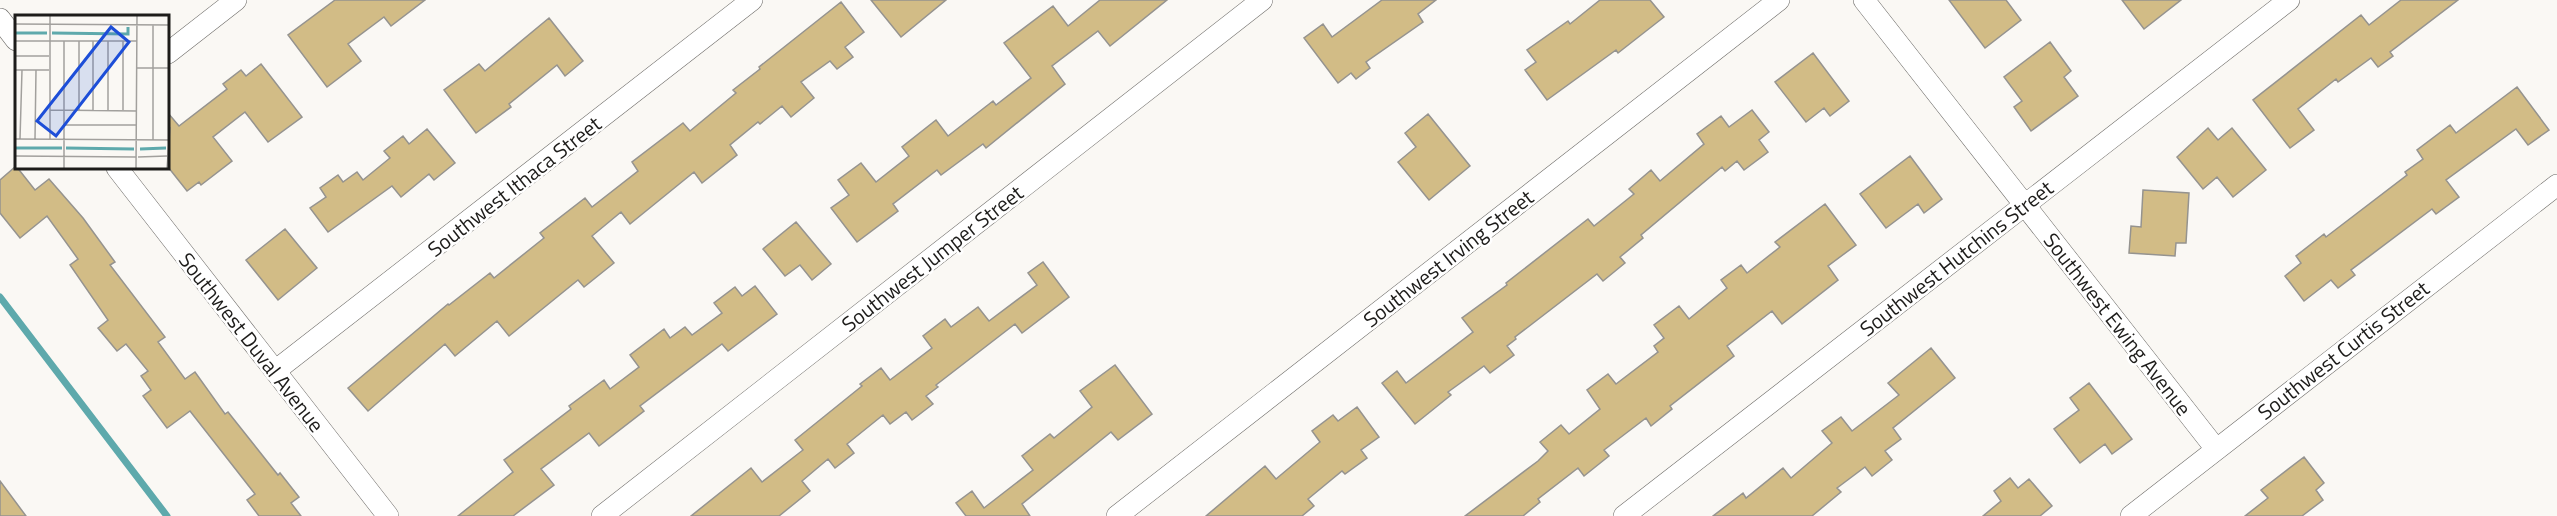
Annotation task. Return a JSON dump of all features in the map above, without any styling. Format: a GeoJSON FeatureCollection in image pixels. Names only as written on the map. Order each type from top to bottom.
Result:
{"type":"FeatureCollection","features":[{"type":"Feature","properties":{"kind":"street"},"geometry":{"type":"LineString","coordinates":[[170,51],[236,0]]}},
{"type":"Feature","properties":{"kind":"street","name":"Southwest Ithaca Street"},"geometry":{"type":"LineString","coordinates":[[275,371],[752,0]]}},
{"type":"Feature","properties":{"kind":"street","name":"Southwest Jumper Street"},"geometry":{"type":"LineString","coordinates":[[602,516],[1262,0]]}},
{"type":"Feature","properties":{"kind":"street","name":"Southwest Irving Street"},"geometry":{"type":"LineString","coordinates":[[1117,516],[1779,0]]}},
{"type":"Feature","properties":{"kind":"street","name":"Southwest Ewing Avenue"},"geometry":{"type":"LineString","coordinates":[[1864,0],[2216,449]]}},
{"type":"Feature","properties":{"kind":"street","name":"Southwest Hutchins Street"},"geometry":{"type":"LineString","coordinates":[[1624,516],[2024,205],[2276,4]]}},
{"type":"Feature","properties":{"kind":"street"},"geometry":{"type":"LineString","coordinates":[[0,19],[15,39]]}},
{"type":"Feature","properties":{"kind":"street","name":"Southwest Duval Avenue"},"geometry":{"type":"LineString","coordinates":[[119,170],[388,516]]}},
{"type":"Feature","properties":{"kind":"street","name":"Southwest Curtis Street"},"geometry":{"type":"LineString","coordinates":[[2131,516],[2557,185]]}},
{"type":"Feature","properties":{"kind":"building"},"geometry":{"type":"Polygon","coordinates":[[[335,0],[425,0],[391,26],[384,17],[348,44],[361,61],[327,87],[288,35],[335,0]]]}},
{"type":"Feature","properties":{"kind":"building"},"geometry":{"type":"Polygon","coordinates":[[[871,0],[946,0],[901,37],[871,0]]]}},
{"type":"Feature","properties":{"kind":"building"},"geometry":{"type":"Polygon","coordinates":[[[1100,0],[1167,0],[1110,46],[1098,31],[1052,66],[1065,84],[986,148],[983,144],[941,175],[937,170],[893,204],[898,211],[857,242],[831,208],[849,195],[838,180],[861,163],[876,182],[909,156],[902,147],[936,120],[948,136],[993,101],[996,105],[1031,78],[1004,43],[1053,6],[1068,26],[1100,0]]]}},
{"type":"Feature","properties":{"kind":"building"},"geometry":{"type":"Polygon","coordinates":[[[1382,0],[1436,0],[1418,14],[1423,22],[1366,62],[1370,68],[1356,79],[1351,73],[1338,83],[1304,38],[1323,24],[1332,37],[1382,0]]]}},
{"type":"Feature","properties":{"kind":"building"},"geometry":{"type":"Polygon","coordinates":[[[1600,0],[1650,0],[1664,17],[1618,53],[1616,50],[1547,100],[1525,70],[1536,62],[1527,50],[1568,21],[1570,24],[1600,0]]]}},
{"type":"Feature","properties":{"kind":"building"},"geometry":{"type":"Polygon","coordinates":[[[1949,0],[2006,0],[2021,20],[1985,48],[1949,0]]]}},
{"type":"Feature","properties":{"kind":"building"},"geometry":{"type":"Polygon","coordinates":[[[2122,0],[2181,0],[2144,29],[2122,0]]]}},
{"type":"Feature","properties":{"kind":"building"},"geometry":{"type":"Polygon","coordinates":[[[2401,0],[2458,0],[2390,52],[2393,56],[2378,67],[2371,58],[2338,82],[2336,79],[2298,109],[2314,130],[2290,148],[2253,100],[2361,15],[2369,25],[2401,0]]]}},
{"type":"Feature","properties":{"kind":"building"},"geometry":{"type":"Polygon","coordinates":[[[841,2],[864,32],[845,47],[853,57],[837,69],[830,61],[801,82],[814,98],[791,117],[782,106],[760,124],[758,122],[730,145],[737,155],[702,183],[694,172],[630,224],[621,212],[592,236],[614,263],[584,287],[578,280],[509,336],[497,321],[455,356],[445,344],[368,411],[348,388],[448,304],[490,273],[494,278],[544,238],[540,233],[585,198],[592,207],[638,171],[632,162],[683,123],[690,131],[736,93],[733,90],[760,69],[759,67],[841,2]]]}},
{"type":"Feature","properties":{"kind":"building"},"geometry":{"type":"Polygon","coordinates":[[[549,18],[583,61],[565,76],[557,65],[509,104],[511,107],[476,133],[444,90],[479,64],[485,71],[549,18]]]}},
{"type":"Feature","properties":{"kind":"building"},"geometry":{"type":"Polygon","coordinates":[[[2050,42],[2071,71],[2064,77],[2078,96],[2031,131],[2014,107],[2022,101],[2004,77],[2050,42]]]}},
{"type":"Feature","properties":{"kind":"building"},"geometry":{"type":"Polygon","coordinates":[[[1813,53],[1849,101],[1830,116],[1824,108],[1806,122],[1775,82],[1813,53]]]}},
{"type":"Feature","properties":{"kind":"building"},"geometry":{"type":"Polygon","coordinates":[[[261,64],[302,117],[268,142],[245,112],[213,137],[232,161],[201,185],[199,182],[187,191],[170,170],[170,115],[179,126],[227,89],[223,84],[241,70],[246,76],[261,64]]]}},
{"type":"Feature","properties":{"kind":"building"},"geometry":{"type":"Polygon","coordinates":[[[2517,87],[2549,130],[2528,145],[2516,129],[2446,180],[2459,197],[2436,214],[2432,209],[2351,270],[2355,275],[2338,288],[2331,280],[2304,301],[2285,276],[2301,263],[2296,256],[2324,234],[2326,237],[2407,175],[2405,172],[2423,159],[2417,150],[2450,125],[2456,133],[2517,87]]]}},
{"type":"Feature","properties":{"kind":"building"},"geometry":{"type":"Polygon","coordinates":[[[1752,110],[1769,132],[1759,140],[1768,152],[1744,170],[1737,161],[1725,171],[1722,167],[1641,235],[1643,238],[1620,257],[1625,263],[1603,281],[1597,274],[1515,337],[1516,339],[1507,346],[1514,355],[1490,373],[1484,366],[1448,392],[1451,395],[1415,424],[1382,383],[1397,371],[1406,383],[1473,332],[1462,318],[1507,285],[1506,283],[1588,219],[1594,226],[1634,194],[1629,189],[1651,170],[1660,181],[1704,144],[1697,134],[1721,116],[1729,127],[1752,110]]]}},
{"type":"Feature","properties":{"kind":"building"},"geometry":{"type":"Polygon","coordinates":[[[1428,114],[1470,166],[1429,200],[1398,162],[1416,147],[1405,133],[1428,114]]]}},
{"type":"Feature","properties":{"kind":"building"},"geometry":{"type":"Polygon","coordinates":[[[2208,128],[2218,140],[2232,128],[2266,170],[2233,197],[2217,177],[2203,189],[2177,157],[2208,128]]]}},
{"type":"Feature","properties":{"kind":"building"},"geometry":{"type":"Polygon","coordinates":[[[427,129],[455,163],[434,180],[429,174],[401,197],[392,186],[328,232],[310,208],[326,197],[320,188],[338,175],[343,182],[357,172],[363,180],[390,158],[384,151],[403,136],[409,144],[427,129]]]}},
{"type":"Feature","properties":{"kind":"building"},"geometry":{"type":"Polygon","coordinates":[[[1910,156],[1942,199],[1924,213],[1918,204],[1886,228],[1860,194],[1910,156]]]}},
{"type":"Feature","properties":{"kind":"building"},"geometry":{"type":"Polygon","coordinates":[[[15,167],[15,170],[19,170],[35,190],[49,179],[83,218],[115,262],[110,265],[165,337],[158,342],[185,379],[195,372],[225,414],[228,412],[278,475],[280,473],[299,497],[291,503],[301,516],[259,516],[247,500],[255,494],[190,411],[167,428],[143,396],[151,390],[141,376],[148,371],[126,344],[117,351],[98,328],[108,320],[70,265],[78,259],[47,216],[20,238],[0,213],[0,180],[15,167]]]}},
{"type":"Feature","properties":{"kind":"building"},"geometry":{"type":"Polygon","coordinates":[[[2143,190],[2189,193],[2186,243],[2176,243],[2175,256],[2129,253],[2131,226],[2141,227],[2143,190]]]}},
{"type":"Feature","properties":{"kind":"building"},"geometry":{"type":"Polygon","coordinates":[[[1825,204],[1856,245],[1828,266],[1838,280],[1782,324],[1772,311],[1727,346],[1734,356],[1670,406],[1672,409],[1651,426],[1646,418],[1604,450],[1609,456],[1584,476],[1578,468],[1538,499],[1540,502],[1523,516],[1465,516],[1538,461],[1548,451],[1540,442],[1561,425],[1569,434],[1600,409],[1587,390],[1608,374],[1616,384],[1658,352],[1654,346],[1664,338],[1654,325],[1679,306],[1689,319],[1727,288],[1721,280],[1741,265],[1747,273],[1780,247],[1775,242],[1825,204]]]}},
{"type":"Feature","properties":{"kind":"building"},"geometry":{"type":"Polygon","coordinates":[[[796,222],[831,264],[812,280],[800,265],[785,276],[763,249],[796,222]]]}},
{"type":"Feature","properties":{"kind":"building"},"geometry":{"type":"Polygon","coordinates":[[[285,229],[317,268],[278,300],[246,260],[285,229]]]}},
{"type":"Feature","properties":{"kind":"building"},"geometry":{"type":"Polygon","coordinates":[[[1043,262],[1069,297],[1022,333],[1015,324],[936,385],[938,387],[926,396],[933,404],[912,420],[906,412],[890,424],[883,415],[847,444],[854,453],[835,468],[828,459],[802,481],[810,491],[779,516],[691,516],[751,468],[762,482],[803,450],[795,440],[862,386],[860,384],[881,368],[890,380],[932,348],[923,336],[945,319],[951,327],[978,307],[989,321],[1037,285],[1028,273],[1043,262]]]}},
{"type":"Feature","properties":{"kind":"building"},"geometry":{"type":"Polygon","coordinates":[[[755,286],[777,314],[728,351],[722,344],[640,406],[644,411],[599,446],[589,433],[541,469],[554,485],[513,516],[458,516],[513,472],[504,460],[571,409],[569,406],[604,380],[610,389],[639,367],[630,355],[664,329],[670,338],[685,327],[692,335],[722,313],[714,303],[735,287],[742,296],[755,286]]]}},
{"type":"Feature","properties":{"kind":"building"},"geometry":{"type":"Polygon","coordinates":[[[1931,348],[1955,378],[1893,428],[1901,439],[1885,451],[1892,460],[1872,476],[1865,467],[1837,488],[1841,492],[1812,516],[1713,516],[1743,493],[1746,498],[1783,468],[1791,478],[1832,443],[1822,431],[1841,417],[1852,431],[1899,395],[1888,383],[1931,348]]]}},
{"type":"Feature","properties":{"kind":"building"},"geometry":{"type":"Polygon","coordinates":[[[1115,365],[1152,414],[1118,440],[1111,432],[1022,504],[1030,516],[966,516],[956,503],[972,491],[984,508],[1033,470],[1022,456],[1050,434],[1054,438],[1092,407],[1080,391],[1115,365]]]}},
{"type":"Feature","properties":{"kind":"building"},"geometry":{"type":"Polygon","coordinates":[[[2089,383],[2132,439],[2112,454],[2105,444],[2080,463],[2054,429],[2079,410],[2070,398],[2089,383]]]}},
{"type":"Feature","properties":{"kind":"building"},"geometry":{"type":"Polygon","coordinates":[[[1357,407],[1379,437],[1361,450],[1367,458],[1345,474],[1342,471],[1308,499],[1314,506],[1302,516],[1206,516],[1265,466],[1276,479],[1320,442],[1312,431],[1333,415],[1338,421],[1357,407]]]}},
{"type":"Feature","properties":{"kind":"building"},"geometry":{"type":"Polygon","coordinates":[[[2304,457],[2324,483],[2316,490],[2323,500],[2302,516],[2245,516],[2268,498],[2261,490],[2304,457]]]}},
{"type":"Feature","properties":{"kind":"building"},"geometry":{"type":"Polygon","coordinates":[[[2010,478],[2018,488],[2029,479],[2052,506],[2040,516],[1983,516],[2001,501],[1994,491],[2010,478]]]}},
{"type":"Feature","properties":{"kind":"building"},"geometry":{"type":"Polygon","coordinates":[[[0,481],[26,516],[0,516],[0,481]]]}},
{"type":"Feature","properties":{"kind":"waterway"},"geometry":{"type":"LineString","coordinates":[[0,297],[167,516]]}}]}
